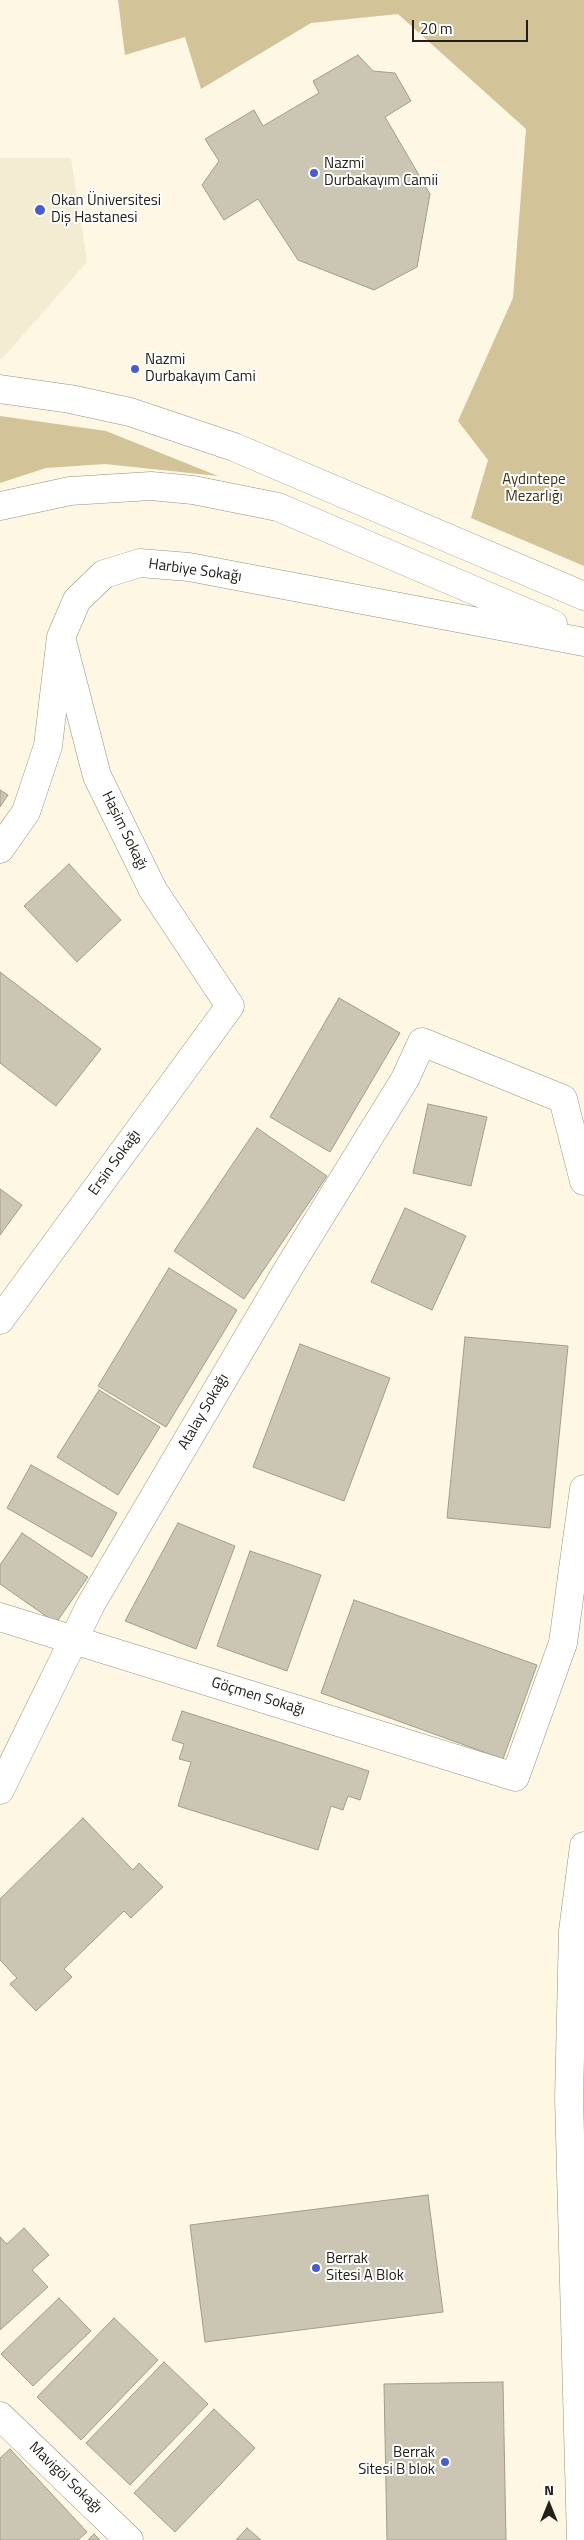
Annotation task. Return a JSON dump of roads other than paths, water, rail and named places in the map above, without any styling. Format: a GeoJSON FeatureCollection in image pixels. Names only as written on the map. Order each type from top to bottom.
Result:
{"type":"FeatureCollection","features":[{"type":"Feature","properties":{"kind":"street"},"geometry":{"type":"LineString","coordinates":[[0,389],[70,399],[130,412],[234,447],[584,596]]}},
{"type":"Feature","properties":{"kind":"street"},"geometry":{"type":"LineString","coordinates":[[0,506],[70,491],[151,486],[193,490],[278,507],[584,636]]}},
{"type":"Feature","properties":{"kind":"street","name":"Harbiye Sokağı"},"geometry":{"type":"LineString","coordinates":[[0,849],[26,812],[48,746],[61,637],[78,600],[104,574],[140,563],[190,567],[584,642]]}},
{"type":"Feature","properties":{"kind":"street","name":"Haşim Sokağı"},"geometry":{"type":"LineString","coordinates":[[61,637],[97,776],[153,890],[230,1006]]}},
{"type":"Feature","properties":{"kind":"street","name":"Ersin Sokağı"},"geometry":{"type":"LineString","coordinates":[[0,1320],[9,1289],[230,1006]]}},
{"type":"Feature","properties":{"kind":"street","name":"Atalay Sokağı"},"geometry":{"type":"LineString","coordinates":[[0,1790],[91,1604],[291,1264],[405,1079],[422,1042],[563,1099],[584,1180]]}},
{"type":"Feature","properties":{"kind":"street","name":"Göçmen Sokağı"},"geometry":{"type":"LineString","coordinates":[[0,1617],[515,1777],[563,1643],[584,1489]]}},
{"type":"Feature","properties":{"kind":"street"},"geometry":{"type":"LineString","coordinates":[[581,2540],[569,2098],[573,1931],[584,1846]]}},
{"type":"Feature","properties":{"kind":"street","name":"Mavigöl Sokağı"},"geometry":{"type":"LineString","coordinates":[[0,2416],[129,2540]]}},
{"type":"Feature","properties":{"kind":"place","name":"Nazmi Durbakayım Camii"},"geometry":{"type":"Point","coordinates":[314,173]}},
{"type":"Feature","properties":{"kind":"place","name":"Okan Üniversitesi Diş Hastanesi"},"geometry":{"type":"Point","coordinates":[40,210]}},
{"type":"Feature","properties":{"kind":"place","name":"Nazmi Durbakayım Cami"},"geometry":{"type":"Point","coordinates":[135,369]}},
{"type":"Feature","properties":{"kind":"place","name":"Berrak Sitesi A Blok"},"geometry":{"type":"Point","coordinates":[316,2268]}},
{"type":"Feature","properties":{"kind":"place","name":"Berrak Sitesi B blok"},"geometry":{"type":"Point","coordinates":[445,2462]}},
{"type":"Feature","properties":{"kind":"park label","name":"Aydıntepe Mezarlığı"},"geometry":{"type":"Point","coordinates":[534,488]}}]}
